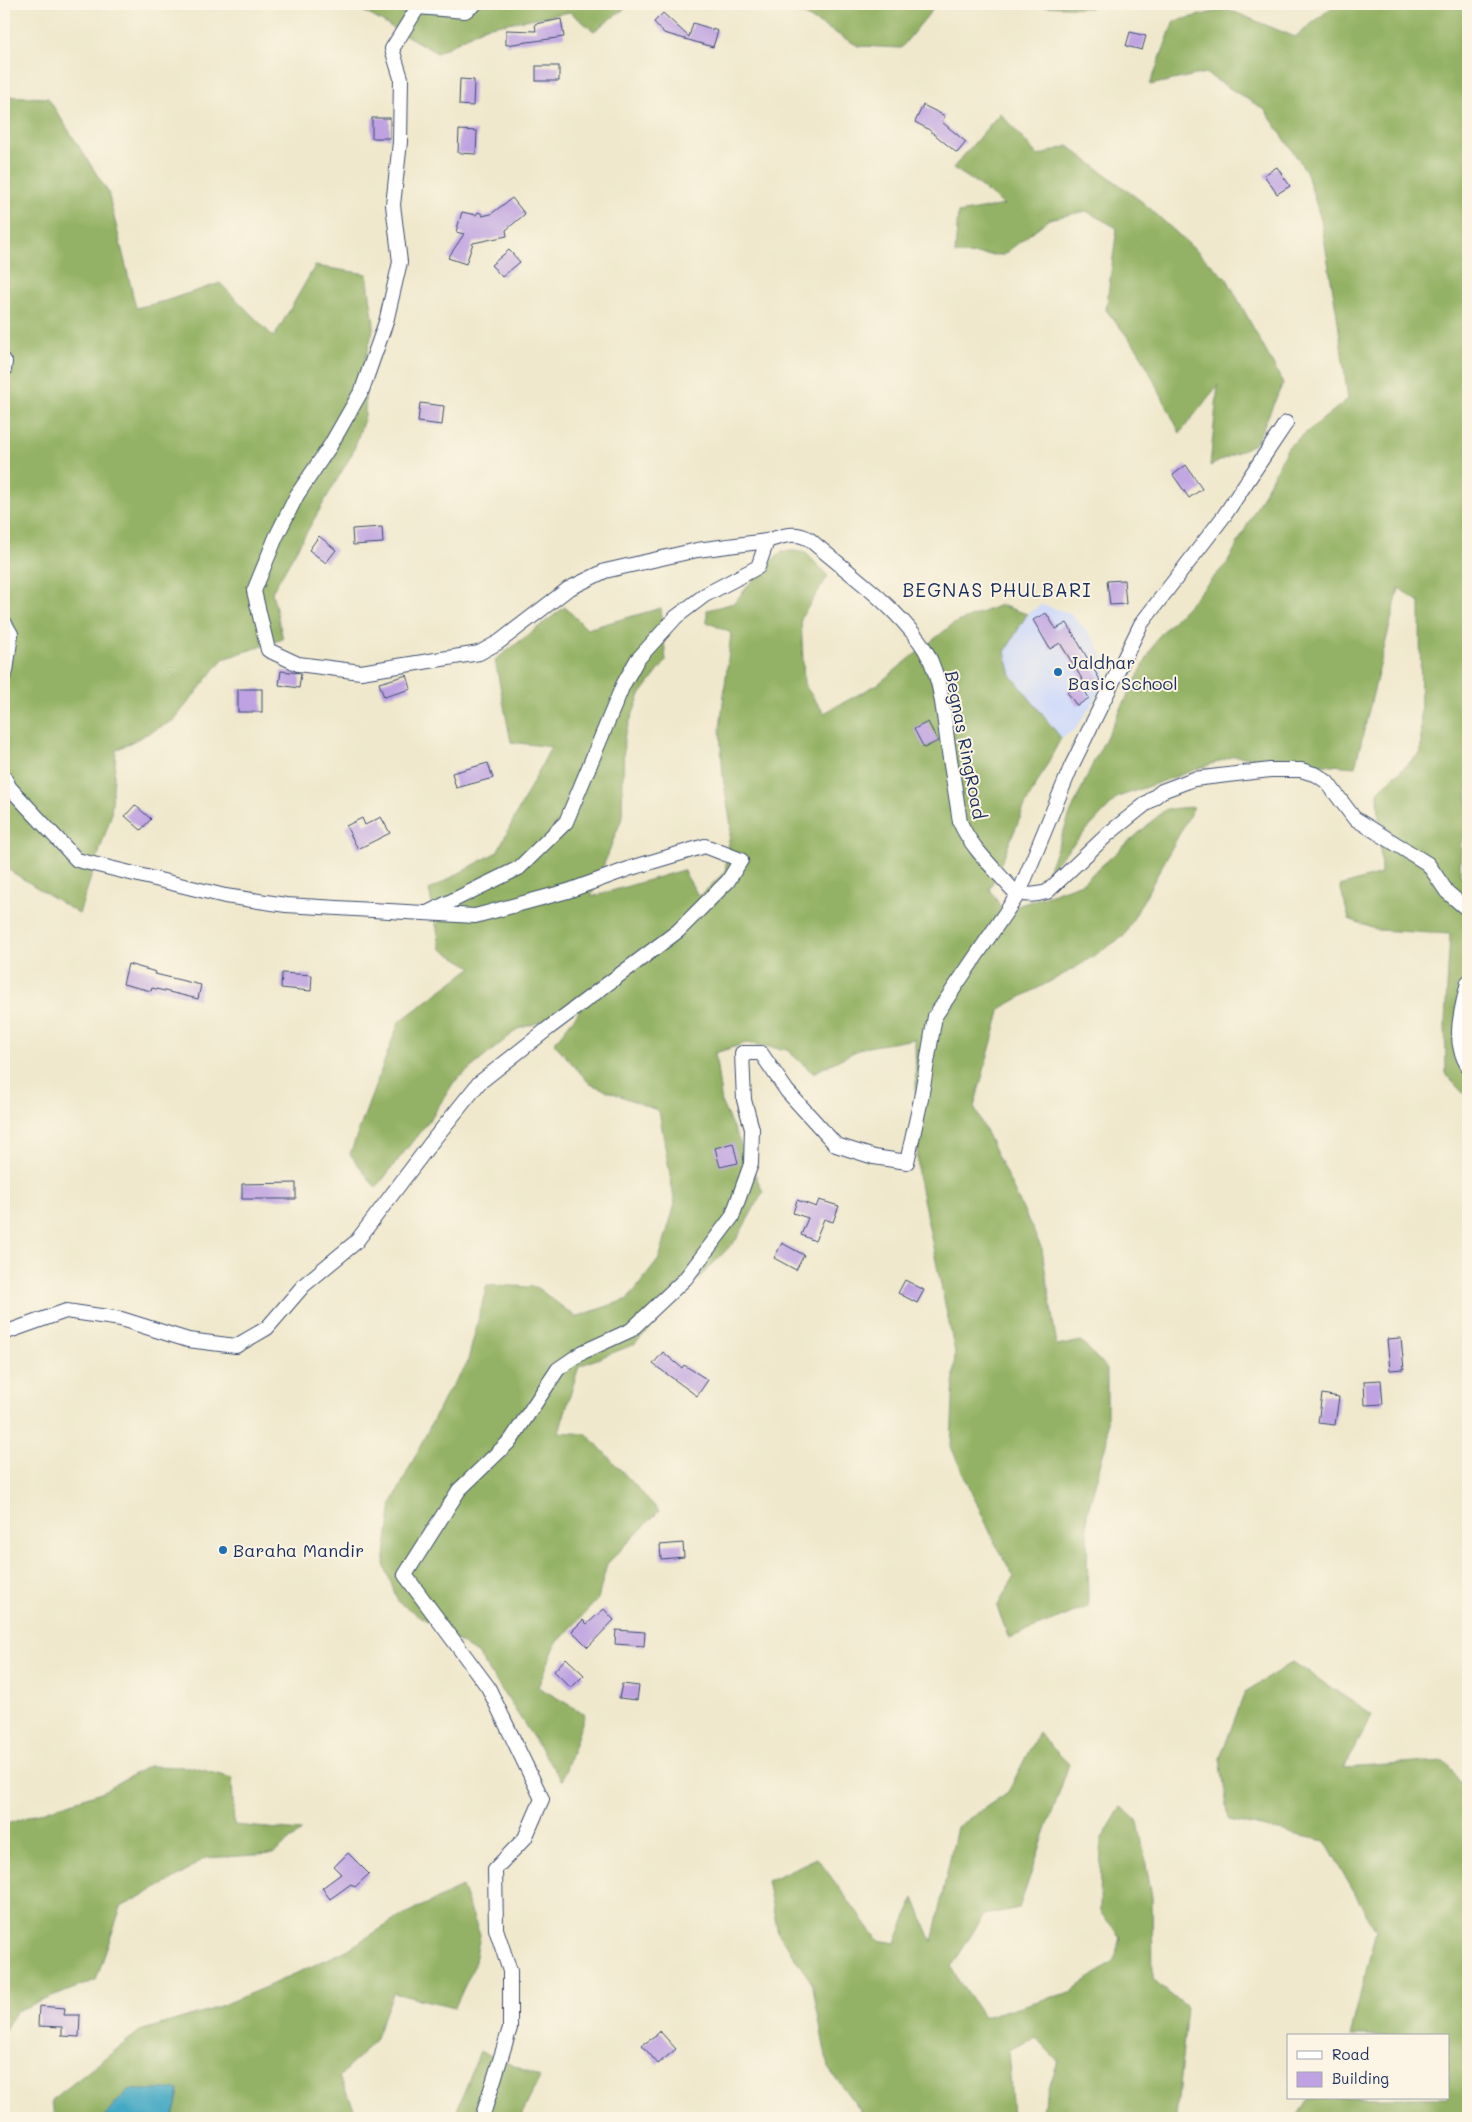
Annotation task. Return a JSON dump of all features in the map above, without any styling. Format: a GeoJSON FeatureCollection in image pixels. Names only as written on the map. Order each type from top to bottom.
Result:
{"type":"FeatureCollection","features":[{"type":"Feature","properties":{"kind":"street","name":"Begnas RingRoad"},"geometry":{"type":"LineString","coordinates":[[475,4],[465,11],[418,7],[392,49],[401,78],[400,142],[393,205],[400,262],[386,322],[362,390],[330,446],[297,495],[276,538],[254,591],[268,650],[298,664],[361,672],[478,653],[499,642],[568,589],[605,571],[697,550],[767,541],[787,534],[800,534],[809,539],[875,593],[921,643],[935,674],[944,708],[960,822],[975,848],[1019,894]]}},
{"type":"Feature","properties":{"kind":"street"},"geometry":{"type":"LineString","coordinates":[[4,361],[4,370]]}},
{"type":"Feature","properties":{"kind":"street"},"geometry":{"type":"LineString","coordinates":[[482,2118],[510,2028],[510,1971],[496,1929],[495,1869],[525,1838],[542,1799],[488,1687],[404,1576],[458,1490],[511,1440],[558,1370],[583,1352],[631,1330],[685,1279],[732,1217],[751,1164],[752,1129],[744,1100],[742,1053],[761,1053],[787,1091],[836,1145],[874,1157],[907,1162],[920,1104],[935,1016],[1019,894],[1071,767],[1141,624],[1224,516],[1286,423]]}},
{"type":"Feature","properties":{"kind":"street"},"geometry":{"type":"LineString","coordinates":[[428,913],[519,868],[566,822],[623,685],[637,660],[676,617],[705,595],[758,567],[767,541]]}},
{"type":"Feature","properties":{"kind":"street"},"geometry":{"type":"LineString","coordinates":[[4,622],[11,634],[4,675]]}},
{"type":"Feature","properties":{"kind":"street"},"geometry":{"type":"LineString","coordinates":[[1019,894],[1035,895],[1048,892],[1108,834],[1162,791],[1194,779],[1270,770],[1301,770],[1317,775],[1327,782],[1354,818],[1428,864],[1447,892],[1468,910]]}},
{"type":"Feature","properties":{"kind":"street"},"geometry":{"type":"LineString","coordinates":[[4,777],[10,788],[77,860],[225,896],[286,905],[475,916],[568,891],[631,868],[705,846],[741,860],[728,881],[678,931],[479,1083],[356,1242],[304,1285],[267,1328],[236,1346],[188,1340],[121,1319],[66,1311],[4,1333]]}},
{"type":"Feature","properties":{"kind":"street"},"geometry":{"type":"LineString","coordinates":[[1468,982],[1459,1026],[1459,1042],[1463,1058],[1468,1066]]}},
{"type":"Feature","properties":{"kind":"shaded area","name":"Jaldhar Basic School"},"geometry":{"type":"Polygon","coordinates":[[[1041,605],[1070,613],[1096,641],[1107,669],[1100,691],[1075,730],[1061,738],[1011,675],[1005,652],[1027,614],[1041,605]]]}},
{"type":"Feature","properties":{"kind":"green space"},"geometry":{"type":"Polygon","coordinates":[[[351,4],[631,4],[594,31],[570,12],[485,27],[437,53],[351,4]]]}},
{"type":"Feature","properties":{"kind":"green space"},"geometry":{"type":"Polygon","coordinates":[[[821,4],[937,4],[901,48],[858,46],[801,13],[821,4]]]}},
{"type":"Feature","properties":{"kind":"green space"},"geometry":{"type":"Polygon","coordinates":[[[991,4],[1091,4],[1091,8],[991,4]]]}},
{"type":"Feature","properties":{"kind":"green space"},"geometry":{"type":"Polygon","coordinates":[[[1336,4],[1468,4],[1468,828],[1461,843],[1460,875],[1468,880],[1468,1098],[1446,1075],[1445,1022],[1450,934],[1377,930],[1349,919],[1340,886],[1381,874],[1378,791],[1421,752],[1420,603],[1399,588],[1355,767],[1234,756],[1118,797],[1048,871],[1071,812],[1094,761],[1158,637],[1228,562],[1288,447],[1348,399],[1337,315],[1321,220],[1306,171],[1265,110],[1205,73],[1150,85],[1174,21],[1227,9],[1295,37],[1336,4]]]}},
{"type":"Feature","properties":{"kind":"green space"},"geometry":{"type":"Polygon","coordinates":[[[4,96],[48,98],[108,192],[136,308],[165,301],[220,283],[274,337],[315,266],[367,274],[374,325],[366,358],[365,416],[353,452],[272,592],[283,639],[223,659],[174,720],[116,750],[111,816],[79,914],[4,867],[4,96]]]}},
{"type":"Feature","properties":{"kind":"green space"},"geometry":{"type":"Polygon","coordinates":[[[1000,113],[1038,156],[1068,146],[1145,204],[1227,279],[1283,383],[1256,443],[1210,466],[1218,385],[1180,433],[1139,351],[1106,310],[1117,228],[1086,211],[1049,219],[1003,255],[955,254],[958,213],[1004,205],[975,182],[953,168],[1000,113]]]}},
{"type":"Feature","properties":{"kind":"green space"},"geometry":{"type":"Polygon","coordinates":[[[782,551],[804,551],[828,576],[801,618],[804,684],[824,713],[878,684],[953,624],[1000,605],[1027,614],[1005,652],[1011,675],[1061,738],[1025,806],[990,889],[1003,911],[1082,883],[1166,809],[1194,807],[1124,936],[1075,968],[1001,1008],[974,1107],[1042,1249],[1057,1346],[1081,1341],[1107,1369],[1107,1440],[1087,1514],[1088,1607],[1009,1638],[997,1607],[1014,1577],[995,1543],[951,1447],[955,1352],[918,1175],[915,1039],[862,1048],[813,1073],[787,1050],[746,1043],[715,1053],[722,1104],[763,1192],[736,1240],[635,1344],[579,1366],[559,1432],[587,1434],[659,1511],[607,1564],[598,1599],[556,1644],[538,1687],[585,1714],[562,1781],[478,1654],[398,1602],[384,1564],[392,1503],[445,1396],[467,1364],[487,1285],[536,1287],[576,1317],[628,1299],[659,1259],[675,1204],[659,1111],[590,1084],[554,1043],[581,1009],[518,1029],[454,1082],[431,1118],[376,1188],[350,1154],[399,1022],[472,967],[441,949],[429,890],[497,852],[551,747],[511,742],[495,660],[565,607],[587,629],[661,608],[666,661],[640,695],[624,737],[622,818],[591,897],[683,870],[699,897],[725,872],[731,826],[723,777],[720,729],[731,633],[707,622],[707,610],[734,603],[762,569],[782,551]]]}},
{"type":"Feature","properties":{"kind":"green space"},"geometry":{"type":"Polygon","coordinates":[[[1293,1662],[1372,1715],[1344,1768],[1444,1761],[1468,1792],[1468,2118],[1296,2118],[1308,2100],[1450,2100],[1450,2034],[1350,2034],[1376,1931],[1325,1841],[1229,1820],[1220,1758],[1245,1692],[1293,1662]]]}},
{"type":"Feature","properties":{"kind":"green space"},"geometry":{"type":"Polygon","coordinates":[[[1038,1733],[1069,1764],[1019,1908],[984,1915],[951,1967],[983,2017],[1070,1992],[1113,1961],[1121,1937],[1100,1912],[1101,1840],[1121,1807],[1138,1821],[1152,1897],[1153,1980],[1187,2008],[1176,2118],[1039,2118],[1058,2061],[1036,2038],[1008,2050],[1013,2118],[866,2118],[828,2068],[812,1983],[778,1933],[767,1881],[817,1858],[878,1940],[896,1943],[914,1898],[932,1942],[957,1827],[1008,1792],[1038,1733]]]}},
{"type":"Feature","properties":{"kind":"green space"},"geometry":{"type":"Polygon","coordinates":[[[148,1766],[191,1767],[232,1778],[234,1825],[301,1831],[273,1854],[205,1858],[178,1877],[121,1907],[96,1980],[16,2011],[4,2031],[4,1825],[104,1791],[148,1766]]]}},
{"type":"Feature","properties":{"kind":"green space"},"geometry":{"type":"Polygon","coordinates":[[[462,1887],[480,1935],[474,1966],[455,2007],[393,1993],[375,2040],[339,2077],[359,2118],[173,2118],[179,2091],[128,2090],[103,2118],[54,2118],[52,2100],[140,2031],[210,2010],[266,1987],[347,1950],[401,1916],[462,1887]]]}},
{"type":"Feature","properties":{"kind":"green space"},"geometry":{"type":"Polygon","coordinates":[[[480,2051],[540,2077],[520,2118],[454,2118],[480,2051]]]}},
{"type":"Feature","properties":{"kind":"water"},"geometry":{"type":"Polygon","coordinates":[[[128,2090],[179,2090],[173,2118],[103,2118],[128,2090]]]}},
{"type":"Feature","properties":{"kind":"building"},"geometry":{"type":"Polygon","coordinates":[[[663,13],[689,37],[693,23],[718,31],[713,47],[664,33],[654,22],[663,13]]]}},
{"type":"Feature","properties":{"kind":"building"},"geometry":{"type":"Polygon","coordinates":[[[561,19],[564,37],[506,45],[506,30],[536,31],[535,24],[561,19]]]}},
{"type":"Feature","properties":{"kind":"building"},"geometry":{"type":"Polygon","coordinates":[[[1130,32],[1146,36],[1142,50],[1126,46],[1130,32]]]}},
{"type":"Feature","properties":{"kind":"building"},"geometry":{"type":"Polygon","coordinates":[[[536,66],[559,66],[559,81],[536,81],[536,66]]]}},
{"type":"Feature","properties":{"kind":"building"},"geometry":{"type":"Polygon","coordinates":[[[460,79],[474,80],[473,106],[459,105],[460,79]]]}},
{"type":"Feature","properties":{"kind":"building"},"geometry":{"type":"Polygon","coordinates":[[[923,105],[945,116],[942,122],[966,142],[957,153],[928,129],[915,122],[923,105]]]}},
{"type":"Feature","properties":{"kind":"building"},"geometry":{"type":"Polygon","coordinates":[[[372,118],[390,118],[390,138],[372,138],[372,118]]]}},
{"type":"Feature","properties":{"kind":"building"},"geometry":{"type":"Polygon","coordinates":[[[459,130],[477,131],[476,154],[458,153],[459,130]]]}},
{"type":"Feature","properties":{"kind":"building"},"geometry":{"type":"Polygon","coordinates":[[[1277,167],[1290,186],[1277,194],[1264,175],[1277,167]]]}},
{"type":"Feature","properties":{"kind":"building"},"geometry":{"type":"Polygon","coordinates":[[[512,198],[525,214],[506,230],[507,236],[473,243],[466,264],[448,258],[464,234],[456,232],[462,212],[476,215],[478,212],[482,216],[491,214],[512,198]]]}},
{"type":"Feature","properties":{"kind":"building"},"geometry":{"type":"Polygon","coordinates":[[[509,250],[520,262],[502,277],[491,265],[509,250]]]}},
{"type":"Feature","properties":{"kind":"building"},"geometry":{"type":"Polygon","coordinates":[[[420,403],[444,406],[442,425],[418,422],[420,403]]]}},
{"type":"Feature","properties":{"kind":"building"},"geometry":{"type":"Polygon","coordinates":[[[1186,465],[1202,489],[1189,498],[1173,475],[1186,465]]]}},
{"type":"Feature","properties":{"kind":"building"},"geometry":{"type":"Polygon","coordinates":[[[382,527],[383,543],[353,545],[352,529],[382,527]]]}},
{"type":"Feature","properties":{"kind":"building"},"geometry":{"type":"Polygon","coordinates":[[[319,536],[336,550],[326,563],[309,550],[319,536]]]}},
{"type":"Feature","properties":{"kind":"building"},"geometry":{"type":"Polygon","coordinates":[[[1124,580],[1126,604],[1110,605],[1107,581],[1124,580]]]}},
{"type":"Feature","properties":{"kind":"building"},"geometry":{"type":"Polygon","coordinates":[[[1046,613],[1056,629],[1067,623],[1100,680],[1087,687],[1060,643],[1050,649],[1033,620],[1046,613]]]}},
{"type":"Feature","properties":{"kind":"building"},"geometry":{"type":"Polygon","coordinates":[[[281,671],[301,673],[299,688],[279,685],[281,671]]]}},
{"type":"Feature","properties":{"kind":"building"},"geometry":{"type":"Polygon","coordinates":[[[407,675],[411,689],[384,697],[379,683],[407,675]]]}},
{"type":"Feature","properties":{"kind":"building"},"geometry":{"type":"Polygon","coordinates":[[[1080,683],[1089,698],[1077,706],[1067,692],[1080,683]]]}},
{"type":"Feature","properties":{"kind":"building"},"geometry":{"type":"Polygon","coordinates":[[[238,689],[262,689],[262,712],[238,712],[238,689]]]}},
{"type":"Feature","properties":{"kind":"building"},"geometry":{"type":"Polygon","coordinates":[[[928,722],[938,741],[924,748],[914,729],[928,722]]]}},
{"type":"Feature","properties":{"kind":"building"},"geometry":{"type":"Polygon","coordinates":[[[488,763],[493,778],[456,788],[452,773],[488,763]]]}},
{"type":"Feature","properties":{"kind":"building"},"geometry":{"type":"Polygon","coordinates":[[[135,805],[151,819],[141,830],[125,816],[135,805]]]}},
{"type":"Feature","properties":{"kind":"building"},"geometry":{"type":"Polygon","coordinates":[[[381,817],[390,833],[358,849],[346,826],[362,818],[365,825],[381,817]]]}},
{"type":"Feature","properties":{"kind":"building"},"geometry":{"type":"Polygon","coordinates":[[[128,964],[156,972],[155,974],[201,985],[198,999],[152,988],[151,991],[123,984],[128,964]]]}},
{"type":"Feature","properties":{"kind":"building"},"geometry":{"type":"Polygon","coordinates":[[[282,973],[312,975],[311,991],[281,988],[282,973]]]}},
{"type":"Feature","properties":{"kind":"building"},"geometry":{"type":"Polygon","coordinates":[[[733,1143],[738,1163],[720,1167],[715,1148],[733,1143]]]}},
{"type":"Feature","properties":{"kind":"building"},"geometry":{"type":"Polygon","coordinates":[[[296,1183],[296,1199],[242,1199],[242,1184],[296,1183]]]}},
{"type":"Feature","properties":{"kind":"building"},"geometry":{"type":"Polygon","coordinates":[[[797,1200],[816,1207],[819,1200],[839,1206],[833,1222],[824,1219],[815,1241],[801,1235],[808,1218],[793,1213],[797,1200]]]}},
{"type":"Feature","properties":{"kind":"building"},"geometry":{"type":"Polygon","coordinates":[[[782,1243],[804,1255],[796,1270],[774,1258],[782,1243]]]}},
{"type":"Feature","properties":{"kind":"building"},"geometry":{"type":"Polygon","coordinates":[[[905,1280],[924,1290],[917,1303],[898,1293],[905,1280]]]}},
{"type":"Feature","properties":{"kind":"building"},"geometry":{"type":"Polygon","coordinates":[[[1401,1338],[1404,1369],[1390,1370],[1387,1339],[1401,1338]]]}},
{"type":"Feature","properties":{"kind":"building"},"geometry":{"type":"Polygon","coordinates":[[[663,1352],[682,1368],[684,1365],[708,1380],[697,1396],[653,1364],[663,1352]]]}},
{"type":"Feature","properties":{"kind":"building"},"geometry":{"type":"Polygon","coordinates":[[[1381,1380],[1383,1404],[1365,1405],[1364,1381],[1381,1380]]]}},
{"type":"Feature","properties":{"kind":"building"},"geometry":{"type":"Polygon","coordinates":[[[1322,1394],[1339,1397],[1335,1425],[1318,1423],[1322,1394]]]}},
{"type":"Feature","properties":{"kind":"building"},"geometry":{"type":"Polygon","coordinates":[[[683,1543],[684,1557],[661,1559],[660,1545],[683,1543]]]}},
{"type":"Feature","properties":{"kind":"building"},"geometry":{"type":"Polygon","coordinates":[[[604,1609],[614,1620],[588,1647],[572,1631],[583,1620],[587,1624],[604,1609]]]}},
{"type":"Feature","properties":{"kind":"building"},"geometry":{"type":"Polygon","coordinates":[[[616,1630],[645,1632],[644,1646],[615,1644],[616,1630]]]}},
{"type":"Feature","properties":{"kind":"building"},"geometry":{"type":"Polygon","coordinates":[[[566,1658],[584,1675],[571,1688],[554,1671],[566,1658]]]}},
{"type":"Feature","properties":{"kind":"building"},"geometry":{"type":"Polygon","coordinates":[[[622,1684],[639,1686],[637,1700],[619,1698],[622,1684]]]}},
{"type":"Feature","properties":{"kind":"building"},"geometry":{"type":"Polygon","coordinates":[[[348,1853],[369,1874],[355,1887],[351,1884],[330,1899],[322,1888],[341,1874],[334,1867],[348,1853]]]}},
{"type":"Feature","properties":{"kind":"building"},"geometry":{"type":"Polygon","coordinates":[[[39,2006],[65,2008],[64,2015],[80,2015],[79,2037],[62,2036],[62,2027],[38,2026],[39,2006]]]}},
{"type":"Feature","properties":{"kind":"building"},"geometry":{"type":"Polygon","coordinates":[[[659,2030],[676,2049],[658,2064],[642,2045],[656,2036],[659,2030]]]}},
{"type":"Feature","properties":{"kind":"place","name":"Jaldhar Basic School"},"geometry":{"type":"Point","coordinates":[1058,672]}},
{"type":"Feature","properties":{"kind":"place","name":"Baraha Mandir"},"geometry":{"type":"Point","coordinates":[223,1550]}},
{"type":"Feature","properties":{"kind":"district","name":"BEGNAS PHULBARI"},"geometry":{"type":"Point","coordinates":[997,589]}}]}
